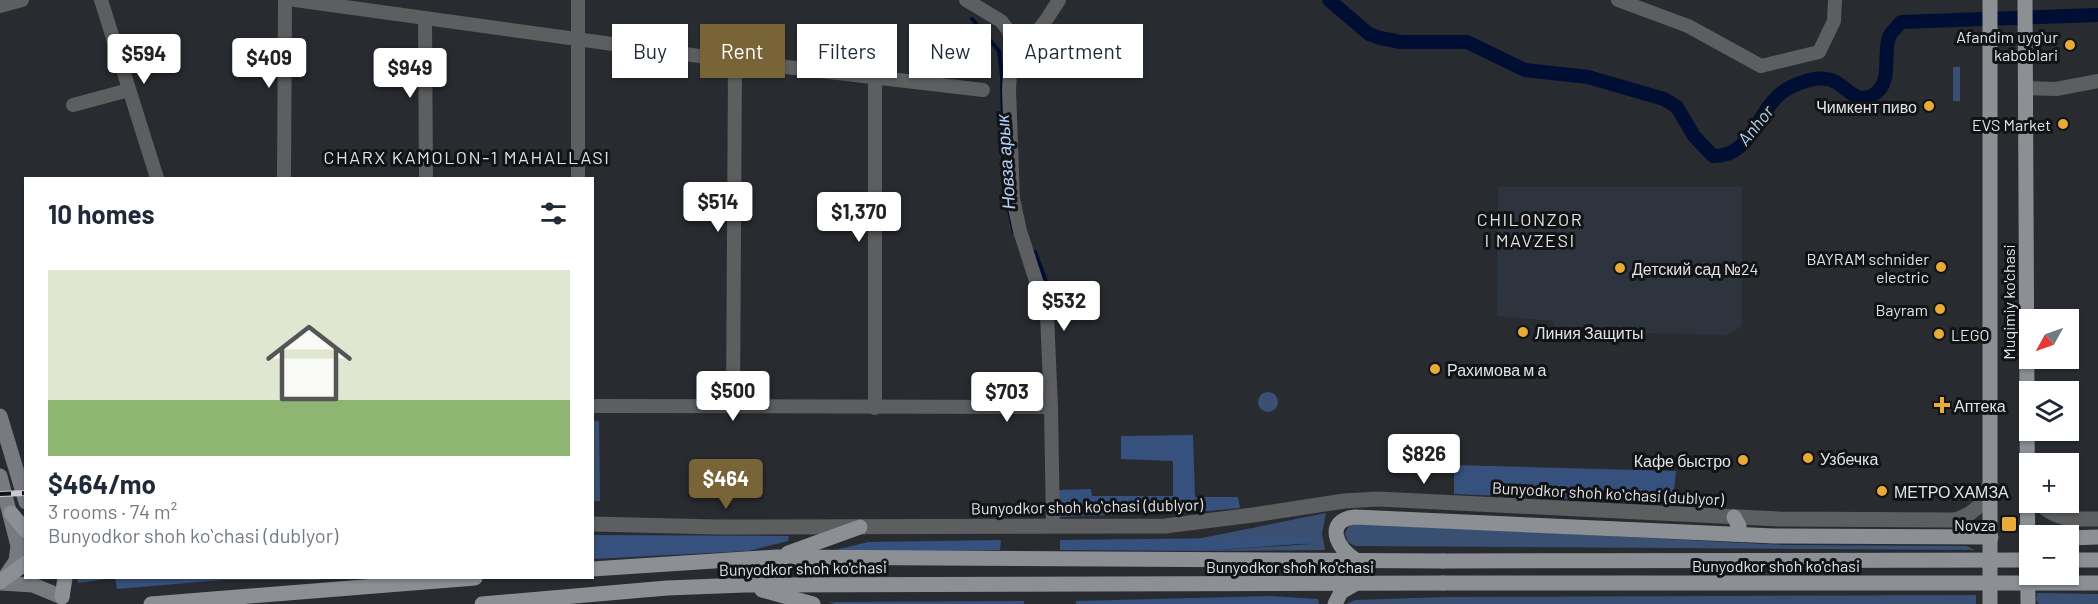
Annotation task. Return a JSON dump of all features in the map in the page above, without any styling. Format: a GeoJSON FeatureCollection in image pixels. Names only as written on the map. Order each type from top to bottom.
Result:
{"type":"FeatureCollection","features":[{"type":"Feature","properties":{"kind":"main road","name":"Muqimiy ko'chasi"},"geometry":{"type":"LineString","coordinates":[[1990,2],[1990,604]]}},
{"type":"Feature","properties":{"kind":"main road","name":"Muqimiy ko'chasi"},"geometry":{"type":"LineString","coordinates":[[2025,2],[2028,453]]}},
{"type":"Feature","properties":{"kind":"main road"},"geometry":{"type":"LineString","coordinates":[[0,416],[24,495]]}},
{"type":"Feature","properties":{"kind":"main road"},"geometry":{"type":"LineString","coordinates":[[0,476],[18,541],[18,556],[12,569],[0,582]]}},
{"type":"Feature","properties":{"kind":"main road"},"geometry":{"type":"LineString","coordinates":[[11,513],[24,529]]}},
{"type":"Feature","properties":{"kind":"main road"},"geometry":{"type":"LineString","coordinates":[[1356,560],[1342,550],[1336,535],[1343,520],[1349,517],[1774,536],[1991,537]]}},
{"type":"Feature","properties":{"kind":"main road"},"geometry":{"type":"LineString","coordinates":[[1734,517],[1739,526],[1734,534]]}},
{"type":"Feature","properties":{"kind":"main road"},"geometry":{"type":"LineString","coordinates":[[777,557],[860,527]]}},
{"type":"Feature","properties":{"kind":"main road"},"geometry":{"type":"LineString","coordinates":[[2079,538],[2098,537]]}},
{"type":"Feature","properties":{"kind":"main road","name":"Bunyodkor shoh ko'chasi"},"geometry":{"type":"LineString","coordinates":[[594,569],[777,557],[1443,561],[2019,560]]}},
{"type":"Feature","properties":{"kind":"main road"},"geometry":{"type":"LineString","coordinates":[[2079,560],[2098,560]]}},
{"type":"Feature","properties":{"kind":"main road"},"geometry":{"type":"LineString","coordinates":[[0,582],[24,564]]}},
{"type":"Feature","properties":{"kind":"main road"},"geometry":{"type":"LineString","coordinates":[[57,579],[63,600]]}},
{"type":"Feature","properties":{"kind":"main road"},"geometry":{"type":"LineString","coordinates":[[63,600],[65,579]]}},
{"type":"Feature","properties":{"kind":"main road"},"geometry":{"type":"LineString","coordinates":[[312,592],[337,579]]}},
{"type":"Feature","properties":{"kind":"main road"},"geometry":{"type":"LineString","coordinates":[[151,604],[463,579]]}},
{"type":"Feature","properties":{"kind":"main road"},"geometry":{"type":"LineString","coordinates":[[0,582],[33,585],[63,600]]}},
{"type":"Feature","properties":{"kind":"main road","name":"Bunyodkor shoh ko'chasi"},"geometry":{"type":"LineString","coordinates":[[482,604],[667,588],[745,585],[2098,583]]}},
{"type":"Feature","properties":{"kind":"main road"},"geometry":{"type":"LineString","coordinates":[[1335,604],[1341,592],[1355,584]]}},
{"type":"Feature","properties":{"kind":"main road"},"geometry":{"type":"LineString","coordinates":[[745,585],[813,604]]}},
{"type":"Feature","properties":{"kind":"main road","name":"Muqimiy ko'chasi"},"geometry":{"type":"LineString","coordinates":[[2028,585],[2028,604]]}},
{"type":"Feature","properties":{"kind":"street"},"geometry":{"type":"LineString","coordinates":[[0,6],[22,0]]}},
{"type":"Feature","properties":{"kind":"street"},"geometry":{"type":"LineString","coordinates":[[101,0],[157,177]]}},
{"type":"Feature","properties":{"kind":"street"},"geometry":{"type":"LineString","coordinates":[[284,177],[285,0]]}},
{"type":"Feature","properties":{"kind":"street"},"geometry":{"type":"LineString","coordinates":[[296,0],[700,56]]}},
{"type":"Feature","properties":{"kind":"street"},"geometry":{"type":"LineString","coordinates":[[578,0],[578,177]]}},
{"type":"Feature","properties":{"kind":"street"},"geometry":{"type":"LineString","coordinates":[[966,0],[1003,24]]}},
{"type":"Feature","properties":{"kind":"street"},"geometry":{"type":"LineString","coordinates":[[1043,24],[1059,0]]}},
{"type":"Feature","properties":{"kind":"street"},"geometry":{"type":"LineString","coordinates":[[1618,0],[1688,26],[1761,66],[1819,52],[1834,21],[1835,0]]}},
{"type":"Feature","properties":{"kind":"street"},"geometry":{"type":"LineString","coordinates":[[425,18],[426,177]]}},
{"type":"Feature","properties":{"kind":"street"},"geometry":{"type":"LineString","coordinates":[[733,406],[735,78]]}},
{"type":"Feature","properties":{"kind":"street"},"geometry":{"type":"LineString","coordinates":[[875,78],[875,408]]}},
{"type":"Feature","properties":{"kind":"street"},"geometry":{"type":"LineString","coordinates":[[883,78],[983,90]]}},
{"type":"Feature","properties":{"kind":"street"},"geometry":{"type":"LineString","coordinates":[[1010,78],[1011,181],[1016,218],[1047,315],[1053,526]]}},
{"type":"Feature","properties":{"kind":"street"},"geometry":{"type":"LineString","coordinates":[[2025,88],[2056,89],[2098,81]]}},
{"type":"Feature","properties":{"kind":"street"},"geometry":{"type":"LineString","coordinates":[[73,105],[129,90]]}},
{"type":"Feature","properties":{"kind":"street"},"geometry":{"type":"LineString","coordinates":[[594,406],[1051,407]]}},
{"type":"Feature","properties":{"kind":"street","name":"Bunyodkor shoh koʻchasi (dublyor)"},"geometry":{"type":"LineString","coordinates":[[594,524],[718,527],[1165,526],[1344,501],[1378,499],[1779,519],[1954,520],[1970,514],[1982,505],[1991,480]]}},
{"type":"Feature","properties":{"kind":"street"},"geometry":{"type":"LineString","coordinates":[[2052,513],[2074,519],[2098,519]]}},
{"type":"Feature","properties":{"kind":"shaded area"},"geometry":{"type":"Polygon","coordinates":[[[1953,67],[1960,67],[1960,101],[1953,101],[1953,67]]]}},
{"type":"Feature","properties":{"kind":"shaded area","name":"Детский сад №24"},"geometry":{"type":"Polygon","coordinates":[[[1498,187],[1742,187],[1742,326],[1728,335],[1559,331],[1552,321],[1497,316],[1498,187]]]}},
{"type":"Feature","properties":{"kind":"shaded area"},"geometry":{"type":"Polygon","coordinates":[[[1268,392],[1275,395],[1278,402],[1275,409],[1268,412],[1261,409],[1258,402],[1261,395],[1268,392]]]}},
{"type":"Feature","properties":{"kind":"shaded area"},"geometry":{"type":"Polygon","coordinates":[[[594,421],[599,421],[600,501],[594,501],[594,421]]]}},
{"type":"Feature","properties":{"kind":"shaded area"},"geometry":{"type":"Polygon","coordinates":[[[1193,435],[1195,497],[1238,497],[1240,508],[1058,517],[1058,490],[1091,489],[1092,496],[1173,496],[1173,461],[1121,459],[1121,436],[1193,435]]]}},
{"type":"Feature","properties":{"kind":"shaded area"},"geometry":{"type":"Polygon","coordinates":[[[1454,465],[1676,471],[1673,503],[1454,494],[1454,465]]]}},
{"type":"Feature","properties":{"kind":"shaded area"},"geometry":{"type":"Polygon","coordinates":[[[1326,513],[1322,533],[1325,550],[1202,551],[1312,544],[1197,539],[1326,513]]]}},
{"type":"Feature","properties":{"kind":"shaded area"},"geometry":{"type":"Polygon","coordinates":[[[1354,523],[1783,545],[1966,546],[1975,550],[1355,546],[1348,542],[1345,534],[1348,527],[1354,523]]]}},
{"type":"Feature","properties":{"kind":"shaded area"},"geometry":{"type":"Polygon","coordinates":[[[594,535],[789,536],[788,541],[748,551],[594,559],[594,535]]]}},
{"type":"Feature","properties":{"kind":"shaded area"},"geometry":{"type":"Polygon","coordinates":[[[1312,537],[1312,543],[1202,551],[1060,550],[1060,540],[1312,537]]]}},
{"type":"Feature","properties":{"kind":"shaded area"},"geometry":{"type":"Polygon","coordinates":[[[1001,540],[1000,550],[827,552],[868,542],[1001,540]]]}},
{"type":"Feature","properties":{"kind":"shaded area"},"geometry":{"type":"Polygon","coordinates":[[[77,579],[108,579],[78,583],[77,579]]]}},
{"type":"Feature","properties":{"kind":"shaded area"},"geometry":{"type":"Polygon","coordinates":[[[115,579],[322,579],[222,580],[117,589],[115,579]]]}},
{"type":"Feature","properties":{"kind":"shaded area"},"geometry":{"type":"Polygon","coordinates":[[[2037,593],[2098,594],[2098,604],[2039,604],[2036,600],[2037,593]]]}},
{"type":"Feature","properties":{"kind":"shaded area"},"geometry":{"type":"Polygon","coordinates":[[[1976,595],[1976,604],[1346,604],[1355,600],[1444,597],[1976,595]]]}},
{"type":"Feature","properties":{"kind":"shaded area"},"geometry":{"type":"Polygon","coordinates":[[[1270,596],[1318,599],[1319,604],[1076,604],[1076,601],[1270,596]]]}},
{"type":"Feature","properties":{"kind":"shaded area"},"geometry":{"type":"Polygon","coordinates":[[[1024,601],[1024,604],[835,604],[828,602],[1024,601]]]}},
{"type":"Feature","properties":{"kind":"waterway","name":"Anhor"},"geometry":{"type":"LineString","coordinates":[[1329,0],[1369,34],[1380,38],[1401,42],[1467,42],[1525,70],[1588,77],[1664,99],[1677,107],[1694,136],[1713,156],[1727,154],[1738,148],[1779,95],[1799,83],[1813,79],[1827,79],[1862,98],[1876,93],[1881,88],[1886,74],[1889,37],[1901,22],[2098,15]]}},
{"type":"Feature","properties":{"kind":"waterway","name":"Новза арык"},"geometry":{"type":"LineString","coordinates":[[972,19],[999,51],[1002,76],[1004,188],[1014,232]]}},
{"type":"Feature","properties":{"kind":"waterway","name":"Новза арык"},"geometry":{"type":"LineString","coordinates":[[1029,252],[1035,252],[1052,297]]}},
{"type":"Feature","properties":{"kind":"railway"},"geometry":{"type":"LineString","coordinates":[[0,494],[24,493]]}},
{"type":"Feature","properties":{"kind":"place","name":"Afandim uygʻur kaboblari"},"geometry":{"type":"Point","coordinates":[2070,45]}},
{"type":"Feature","properties":{"kind":"place","name":"Чимкент пиво"},"geometry":{"type":"Point","coordinates":[1929,106]}},
{"type":"Feature","properties":{"kind":"place","name":"EVS Market"},"geometry":{"type":"Point","coordinates":[2063,124]}},
{"type":"Feature","properties":{"kind":"place","name":"BAYRAM schnider electric"},"geometry":{"type":"Point","coordinates":[1941,267]}},
{"type":"Feature","properties":{"kind":"place","name":"Детский сад №24"},"geometry":{"type":"Point","coordinates":[1620,268]}},
{"type":"Feature","properties":{"kind":"place","name":"Bayram"},"geometry":{"type":"Point","coordinates":[1940,309]}},
{"type":"Feature","properties":{"kind":"place","name":"Линия Защиты"},"geometry":{"type":"Point","coordinates":[1523,332]}},
{"type":"Feature","properties":{"kind":"place","name":"LEGO"},"geometry":{"type":"Point","coordinates":[1939,334]}},
{"type":"Feature","properties":{"kind":"place","name":"Рахимова м а"},"geometry":{"type":"Point","coordinates":[1435,369]}},
{"type":"Feature","properties":{"kind":"place","name":"Аптека"},"geometry":{"type":"Point","coordinates":[1942,405]}},
{"type":"Feature","properties":{"kind":"place","name":"Узбечка"},"geometry":{"type":"Point","coordinates":[1808,458]}},
{"type":"Feature","properties":{"kind":"place","name":"Кафе быстро"},"geometry":{"type":"Point","coordinates":[1743,460]}},
{"type":"Feature","properties":{"kind":"place","name":"МЕТРО ХАМЗА"},"geometry":{"type":"Point","coordinates":[1882,491]}},
{"type":"Feature","properties":{"kind":"place","name":"Novza"},"geometry":{"type":"Point","coordinates":[2009,524]}},
{"type":"Feature","properties":{"kind":"district","name":"CHARX KAMOLON-1 MAHALLASI"},"geometry":{"type":"Point","coordinates":[467,157]}},
{"type":"Feature","properties":{"kind":"district","name":"CHILONZOR I MAVZESI"},"geometry":{"type":"Point","coordinates":[1530,229]}}]}
